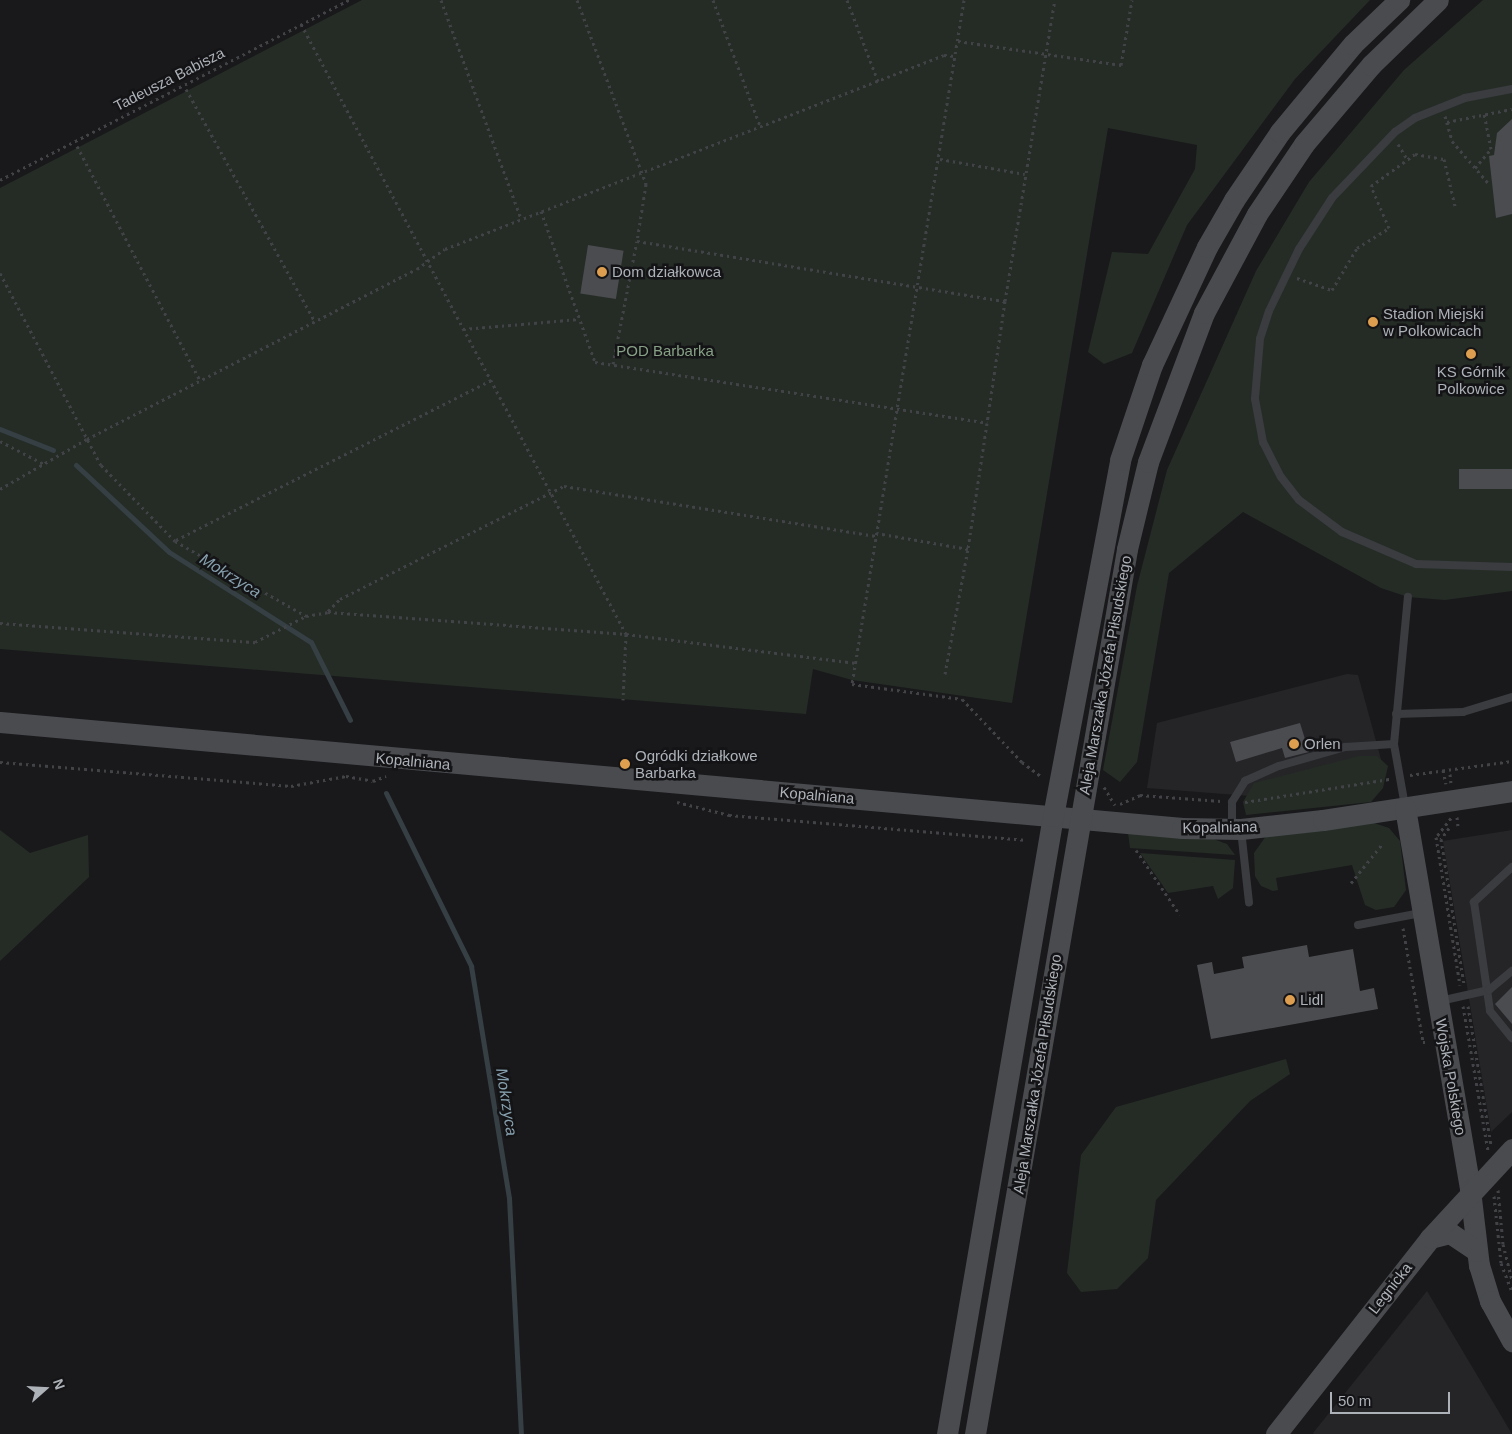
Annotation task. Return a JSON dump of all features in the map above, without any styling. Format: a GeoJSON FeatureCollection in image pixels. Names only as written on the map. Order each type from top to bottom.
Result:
{"type":"FeatureCollection","features":[{"type":"Feature","properties":{"kind":"main road","name":"Aleja Marszałka Józefa Piłsudskiego"},"geometry":{"type":"LineString","coordinates":[[947,1434],[1053,816],[1107,518],[1120,460],[1152,365],[1207,247],[1280,132],[1353,44],[1400,0]]}},
{"type":"Feature","properties":{"kind":"main road","name":"Aleja Marszałka Józefa Piłsudskiego"},"geometry":{"type":"LineString","coordinates":[[975,1434],[1127,549],[1148,462],[1204,313],[1257,214],[1304,144],[1371,65],[1438,0]]}},
{"type":"Feature","properties":{"kind":"main road","name":"Kopalniana"},"geometry":{"type":"LineString","coordinates":[[0,722],[1080,819],[1237,829],[1449,802],[1512,791]]}},
{"type":"Feature","properties":{"kind":"main road","name":"Wojska Polskiego"},"geometry":{"type":"LineString","coordinates":[[1405,808],[1470,1190],[1482,1283],[1509,1329]]}},
{"type":"Feature","properties":{"kind":"main road","name":"Legnicka"},"geometry":{"type":"LineString","coordinates":[[1276,1434],[1430,1238],[1470,1190],[1512,1149]]}},
{"type":"Feature","properties":{"kind":"main road"},"geometry":{"type":"LineString","coordinates":[[1430,1238],[1450,1233],[1477,1251]]}},
{"type":"Feature","properties":{"kind":"lane"},"geometry":{"type":"LineString","coordinates":[[1512,89],[1442,106],[1392,134],[1332,198],[1286,273],[1260,338],[1255,376],[1258,422],[1280,477],[1319,517],[1390,556],[1426,565],[1512,566]]}},
{"type":"Feature","properties":{"kind":"lane"},"geometry":{"type":"LineString","coordinates":[[1405,808],[1394,744],[1408,597]]}},
{"type":"Feature","properties":{"kind":"lane"},"geometry":{"type":"LineString","coordinates":[[1396,714],[1463,712],[1512,697]]}},
{"type":"Feature","properties":{"kind":"lane"},"geometry":{"type":"LineString","coordinates":[[1249,903],[1232,802],[1245,781],[1279,766],[1345,747],[1394,744]]}},
{"type":"Feature","properties":{"kind":"lane"},"geometry":{"type":"LineString","coordinates":[[1512,867],[1474,902],[1493,1018],[1512,1038]]}},
{"type":"Feature","properties":{"kind":"lane"},"geometry":{"type":"LineString","coordinates":[[1358,925],[1423,913]]}},
{"type":"Feature","properties":{"kind":"lane"},"geometry":{"type":"LineString","coordinates":[[1438,1001],[1489,990],[1512,971]]}},
{"type":"Feature","properties":{"kind":"path","name":"Tadeusza Babisza"},"geometry":{"type":"LineString","coordinates":[[0,180],[350,0]]}},
{"type":"Feature","properties":{"kind":"path"},"geometry":{"type":"LineString","coordinates":[[441,0],[521,219]]}},
{"type":"Feature","properties":{"kind":"path"},"geometry":{"type":"LineString","coordinates":[[576,0],[646,184],[613,364]]}},
{"type":"Feature","properties":{"kind":"path"},"geometry":{"type":"LineString","coordinates":[[713,0],[760,126]]}},
{"type":"Feature","properties":{"kind":"path"},"geometry":{"type":"LineString","coordinates":[[847,0],[878,81]]}},
{"type":"Feature","properties":{"kind":"path"},"geometry":{"type":"LineString","coordinates":[[964,0],[920,284],[897,409],[852,684],[962,699],[1022,762],[1045,779]]}},
{"type":"Feature","properties":{"kind":"path"},"geometry":{"type":"LineString","coordinates":[[945,674],[968,549],[1025,174],[1055,0]]}},
{"type":"Feature","properties":{"kind":"path"},"geometry":{"type":"LineString","coordinates":[[958,41],[1121,66],[1132,0]]}},
{"type":"Feature","properties":{"kind":"path"},"geometry":{"type":"LineString","coordinates":[[301,24],[626,634],[623,700]]}},
{"type":"Feature","properties":{"kind":"path"},"geometry":{"type":"LineString","coordinates":[[0,489],[46,466],[87,438],[315,322],[427,262],[445,249],[641,171],[944,55],[955,56]]}},
{"type":"Feature","properties":{"kind":"path"},"geometry":{"type":"LineString","coordinates":[[186,89],[315,322]]}},
{"type":"Feature","properties":{"kind":"path"},"geometry":{"type":"LineString","coordinates":[[1442,106],[1452,141],[1490,185]]}},
{"type":"Feature","properties":{"kind":"path"},"geometry":{"type":"LineString","coordinates":[[1446,122],[1512,109]]}},
{"type":"Feature","properties":{"kind":"path"},"geometry":{"type":"LineString","coordinates":[[1475,168],[1491,149],[1484,114]]}},
{"type":"Feature","properties":{"kind":"path"},"geometry":{"type":"LineString","coordinates":[[1392,134],[1407,159]]}},
{"type":"Feature","properties":{"kind":"path"},"geometry":{"type":"LineString","coordinates":[[77,146],[200,380]]}},
{"type":"Feature","properties":{"kind":"path"},"geometry":{"type":"LineString","coordinates":[[1286,273],[1332,290],[1357,248],[1389,228],[1371,186],[1415,154],[1444,159],[1455,206]]}},
{"type":"Feature","properties":{"kind":"path"},"geometry":{"type":"LineString","coordinates":[[940,159],[1025,174]]}},
{"type":"Feature","properties":{"kind":"path"},"geometry":{"type":"LineString","coordinates":[[541,211],[595,362],[987,423]]}},
{"type":"Feature","properties":{"kind":"path"},"geometry":{"type":"LineString","coordinates":[[637,241],[920,284],[1005,301]]}},
{"type":"Feature","properties":{"kind":"path"},"geometry":{"type":"LineString","coordinates":[[0,274],[101,465],[175,541],[306,616]]}},
{"type":"Feature","properties":{"kind":"path"},"geometry":{"type":"LineString","coordinates":[[463,329],[579,319]]}},
{"type":"Feature","properties":{"kind":"path"},"geometry":{"type":"LineString","coordinates":[[175,541],[492,380]]}},
{"type":"Feature","properties":{"kind":"path"},"geometry":{"type":"LineString","coordinates":[[0,441],[46,466]]}},
{"type":"Feature","properties":{"kind":"path"},"geometry":{"type":"LineString","coordinates":[[328,612],[340,599],[550,491],[564,486],[968,549]]}},
{"type":"Feature","properties":{"kind":"path"},"geometry":{"type":"LineString","coordinates":[[0,623],[255,642],[306,616],[328,612],[626,634],[854,663]]}},
{"type":"Feature","properties":{"kind":"path"},"geometry":{"type":"LineString","coordinates":[[1104,786],[1116,806],[1140,795],[1232,802],[1512,761]]}},
{"type":"Feature","properties":{"kind":"path"},"geometry":{"type":"LineString","coordinates":[[0,762],[291,786],[346,776],[374,781],[396,772]]}},
{"type":"Feature","properties":{"kind":"path"},"geometry":{"type":"LineString","coordinates":[[1444,770],[1451,818],[1436,837],[1493,1166],[1502,1244],[1512,1281]]}},
{"type":"Feature","properties":{"kind":"path"},"geometry":{"type":"LineString","coordinates":[[666,799],[729,815],[1024,840]]}},
{"type":"Feature","properties":{"kind":"path"},"geometry":{"type":"LineString","coordinates":[[1449,828],[1441,839],[1464,996]]}},
{"type":"Feature","properties":{"kind":"path"},"geometry":{"type":"LineString","coordinates":[[1351,884],[1382,843]]}},
{"type":"Feature","properties":{"kind":"path"},"geometry":{"type":"LineString","coordinates":[[1136,850],[1180,915]]}},
{"type":"Feature","properties":{"kind":"path"},"geometry":{"type":"LineString","coordinates":[[1493,1166],[1498,1245],[1512,1290]]}},
{"type":"Feature","properties":{"kind":"shaded area"},"geometry":{"type":"Polygon","coordinates":[[[1347,674],[1358,675],[1385,774],[1250,796],[1147,788],[1157,723],[1347,674]]]}},
{"type":"Feature","properties":{"kind":"shaded area"},"geometry":{"type":"Polygon","coordinates":[[[1512,830],[1512,1112],[1491,1132],[1443,841],[1512,830]]]}},
{"type":"Feature","properties":{"kind":"shaded area"},"geometry":{"type":"Polygon","coordinates":[[[1427,1291],[1512,1434],[1314,1434],[1313,1433],[1427,1291]]]}},
{"type":"Feature","properties":{"kind":"green space","name":"POD Barbarka"},"geometry":{"type":"Polygon","coordinates":[[[362,0],[1370,0],[1295,79],[1187,225],[1132,353],[1104,364],[1088,352],[1112,252],[1148,254],[1195,169],[1197,145],[1108,128],[1012,703],[852,680],[813,669],[806,714],[0,649],[0,188],[362,0]]]}},
{"type":"Feature","properties":{"kind":"green space","name":"Stadion Miejski w Polkowicach"},"geometry":{"type":"Polygon","coordinates":[[[1483,0],[1512,0],[1512,591],[1445,600],[1408,597],[1381,588],[1243,512],[1169,573],[1137,762],[1120,782],[1103,770],[1137,586],[1167,470],[1256,271],[1309,182],[1404,70],[1483,0]]]}},
{"type":"Feature","properties":{"kind":"green space"},"geometry":{"type":"Polygon","coordinates":[[[1359,756],[1377,756],[1388,766],[1383,788],[1371,802],[1246,815],[1243,802],[1254,783],[1359,756]]]}},
{"type":"Feature","properties":{"kind":"green space"},"geometry":{"type":"Polygon","coordinates":[[[1371,822],[1389,828],[1400,841],[1406,890],[1394,907],[1376,910],[1365,905],[1352,865],[1276,878],[1278,890],[1273,891],[1261,886],[1255,876],[1254,853],[1266,836],[1371,822]]]}},
{"type":"Feature","properties":{"kind":"green space"},"geometry":{"type":"Polygon","coordinates":[[[0,830],[30,853],[88,835],[89,877],[0,961],[0,830]]]}},
{"type":"Feature","properties":{"kind":"green space"},"geometry":{"type":"Polygon","coordinates":[[[1128,833],[1208,837],[1227,844],[1235,855],[1130,848],[1128,833]]]}},
{"type":"Feature","properties":{"kind":"green space"},"geometry":{"type":"Polygon","coordinates":[[[1140,853],[1235,860],[1233,888],[1218,899],[1213,886],[1168,893],[1140,853]]]}},
{"type":"Feature","properties":{"kind":"green space"},"geometry":{"type":"Polygon","coordinates":[[[1286,1059],[1290,1074],[1250,1101],[1156,1200],[1148,1258],[1117,1289],[1081,1292],[1067,1273],[1081,1155],[1116,1107],[1286,1059]]]}},
{"type":"Feature","properties":{"kind":"building"},"geometry":{"type":"Polygon","coordinates":[[[1512,119],[1512,214],[1496,218],[1489,156],[1494,155],[1497,133],[1512,119]]]}},
{"type":"Feature","properties":{"kind":"building","name":"Dom działkowca"},"geometry":{"type":"Polygon","coordinates":[[[588,245],[624,251],[616,299],[580,293],[588,245]]]}},
{"type":"Feature","properties":{"kind":"building"},"geometry":{"type":"Polygon","coordinates":[[[1459,469],[1512,469],[1512,489],[1459,489],[1459,469]]]}},
{"type":"Feature","properties":{"kind":"building"},"geometry":{"type":"Polygon","coordinates":[[[1300,723],[1309,752],[1285,758],[1282,748],[1236,762],[1230,742],[1300,723]]]}},
{"type":"Feature","properties":{"kind":"building","name":"Lidl"},"geometry":{"type":"Polygon","coordinates":[[[1307,945],[1309,957],[1353,949],[1360,991],[1374,988],[1378,1009],[1211,1039],[1197,965],[1212,962],[1214,974],[1244,968],[1242,957],[1307,945]]]}},
{"type":"Feature","properties":{"kind":"building"},"geometry":{"type":"Polygon","coordinates":[[[1512,987],[1512,1024],[1495,1004],[1512,987]]]}},
{"type":"Feature","properties":{"kind":"waterway","name":"Mokrzyca"},"geometry":{"type":"LineString","coordinates":[[0,429],[53,450]]}},
{"type":"Feature","properties":{"kind":"waterway","name":"Mokrzyca"},"geometry":{"type":"LineString","coordinates":[[76,465],[169,552],[311,642],[350,720]]}},
{"type":"Feature","properties":{"kind":"waterway","name":"Mokrzyca"},"geometry":{"type":"LineString","coordinates":[[386,793],[471,966],[509,1198],[521,1434]]}},
{"type":"Feature","properties":{"kind":"place","name":"Dom działkowca"},"geometry":{"type":"Point","coordinates":[602,272]}},
{"type":"Feature","properties":{"kind":"place","name":"Stadion Miejski w Polkowicach"},"geometry":{"type":"Point","coordinates":[1373,322]}},
{"type":"Feature","properties":{"kind":"place","name":"KS Górnik Polkowice"},"geometry":{"type":"Point","coordinates":[1471,354]}},
{"type":"Feature","properties":{"kind":"place","name":"Orlen"},"geometry":{"type":"Point","coordinates":[1294,744]}},
{"type":"Feature","properties":{"kind":"place","name":"Ogródki działkowe Barbarka"},"geometry":{"type":"Point","coordinates":[625,764]}},
{"type":"Feature","properties":{"kind":"place","name":"Lidl"},"geometry":{"type":"Point","coordinates":[1290,1000]}}]}
